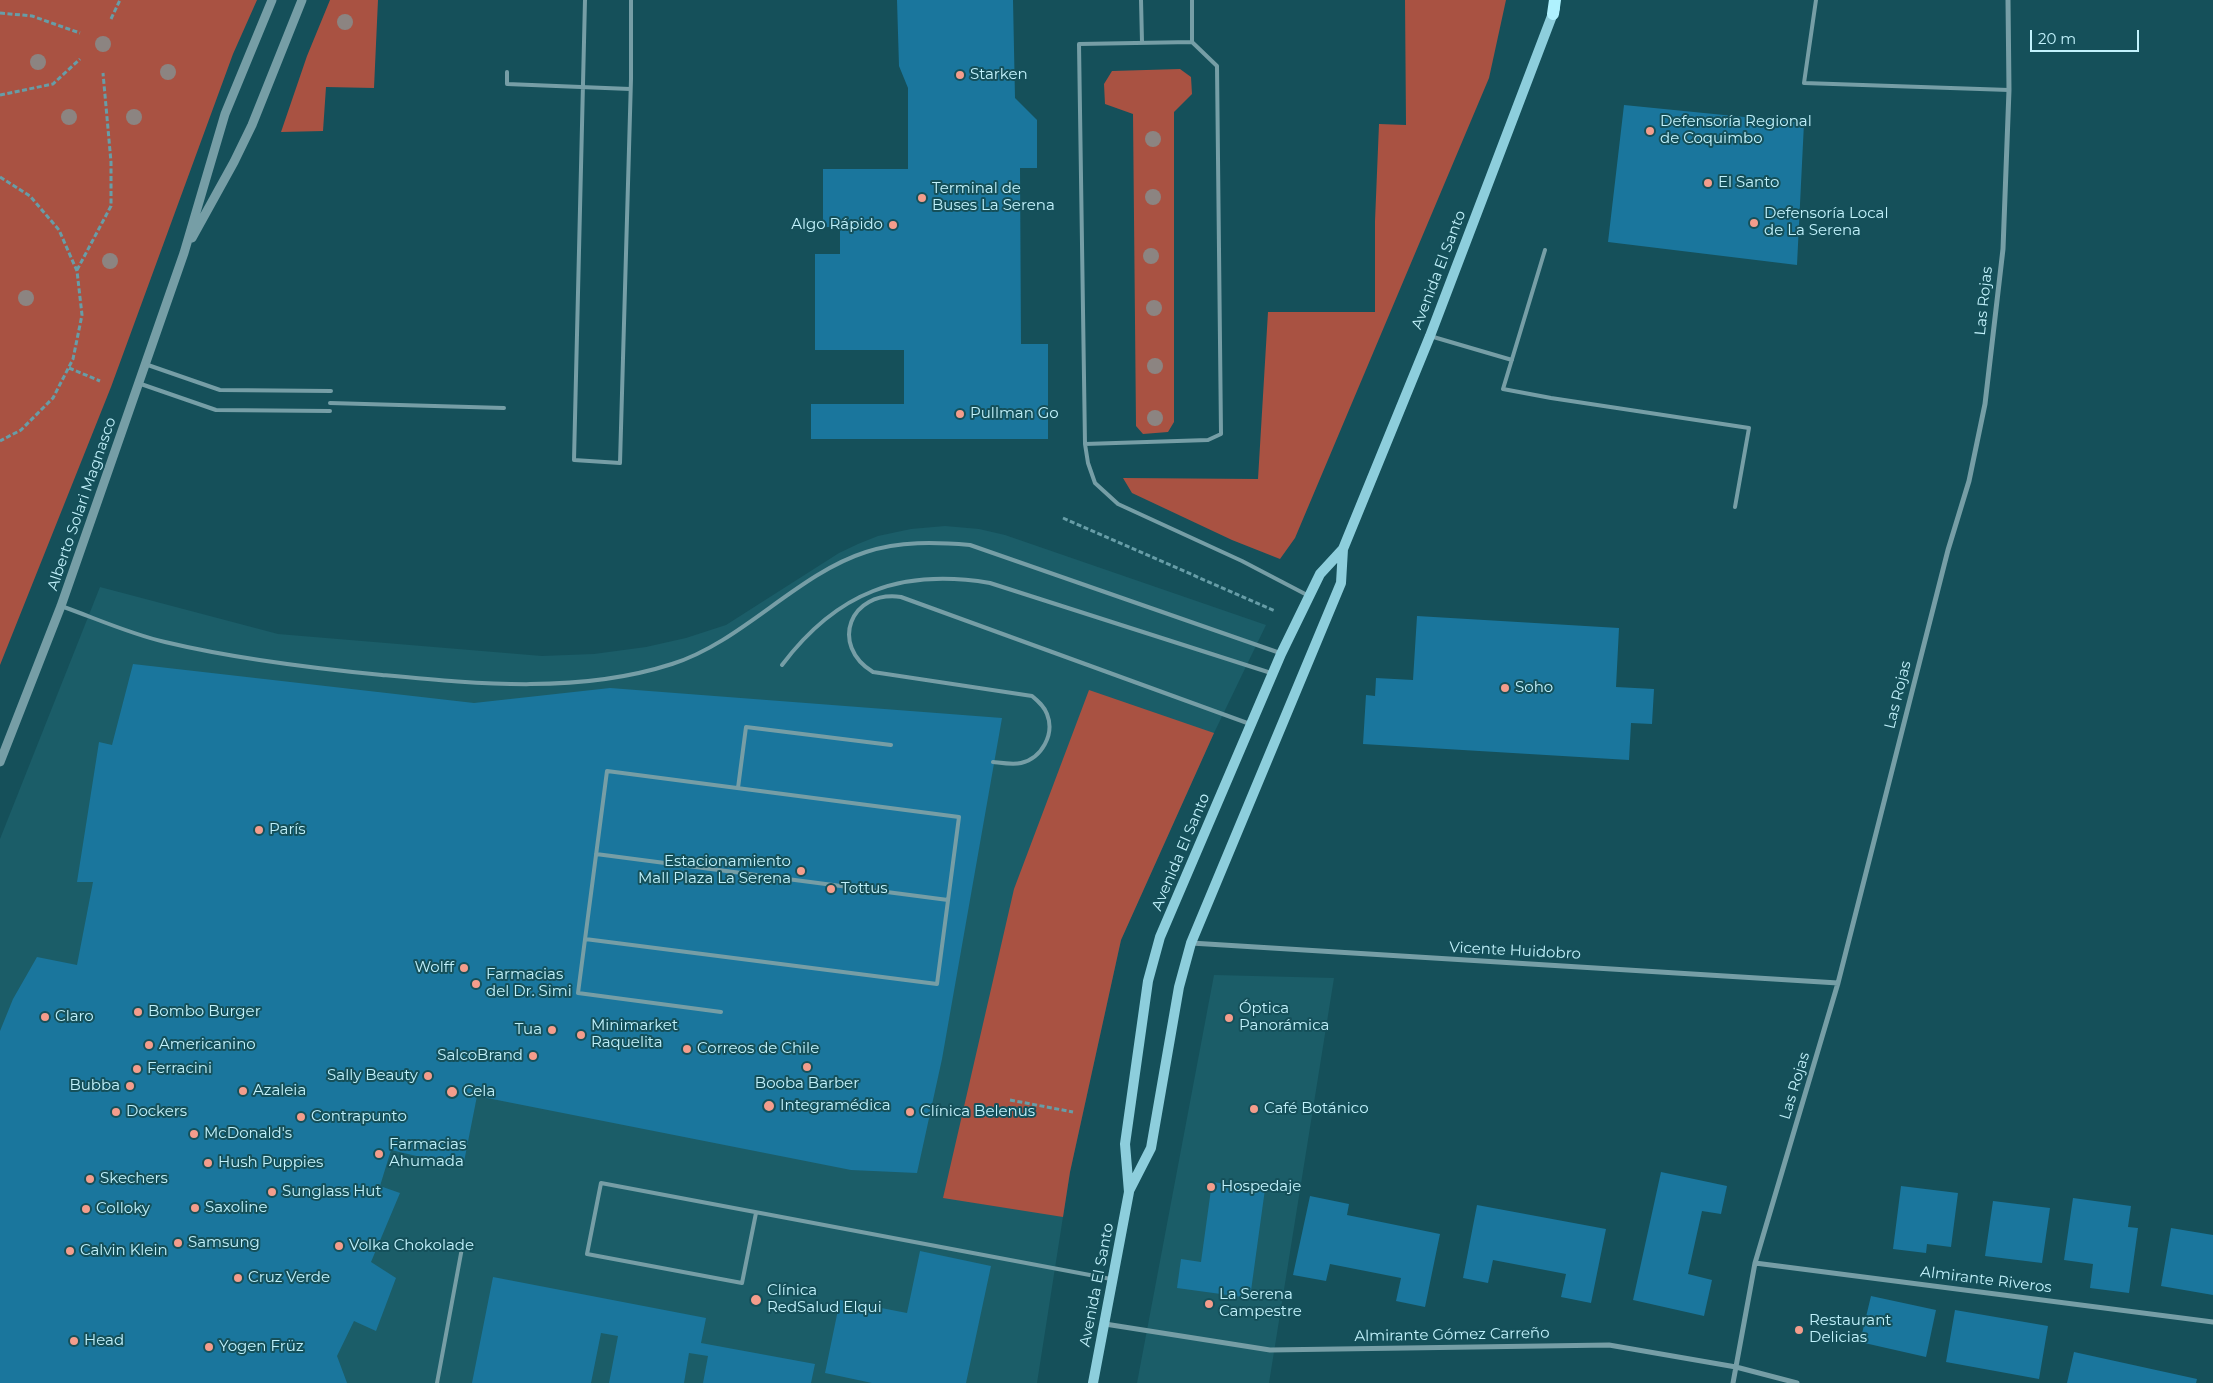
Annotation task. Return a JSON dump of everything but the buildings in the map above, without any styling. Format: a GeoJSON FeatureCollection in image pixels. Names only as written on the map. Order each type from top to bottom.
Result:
{"type":"FeatureCollection","features":[{"type":"Feature","properties":{"kind":"main road"},"geometry":{"type":"LineString","coordinates":[[1552,14],[1554,0]]}},
{"type":"Feature","properties":{"kind":"main road","name":"Avenida El Santo"},"geometry":{"type":"LineString","coordinates":[[1129,1192],[1151,1148],[1178,988],[1191,943],[1340,583],[1343,548],[1430,336],[1552,14],[1559,0]]}},
{"type":"Feature","properties":{"kind":"main road","name":"Avenida El Santo"},"geometry":{"type":"LineString","coordinates":[[1093,1383],[1129,1192],[1125,1144],[1148,981],[1160,937],[1281,654],[1320,574],[1343,548]]}},
{"type":"Feature","properties":{"kind":"street","name":"Alberto Solari Magnasco"},"geometry":{"type":"LineString","coordinates":[[0,762],[61,606],[184,253],[225,114],[272,0]]}},
{"type":"Feature","properties":{"kind":"street","name":"Alberto Solari Magnasco"},"geometry":{"type":"LineString","coordinates":[[184,253],[252,125],[302,0]]}},
{"type":"Feature","properties":{"kind":"street","name":"Las Rojas"},"geometry":{"type":"LineString","coordinates":[[1733,1383],[1755,1263],[1838,983],[1948,550],[1969,481],[1985,404],[2003,249],[2008,90],[2008,0]]}},
{"type":"Feature","properties":{"kind":"street","name":"Vicente Huidobro"},"geometry":{"type":"LineString","coordinates":[[1191,943],[1838,983]]}},
{"type":"Feature","properties":{"kind":"street","name":"Almirante Riveros"},"geometry":{"type":"LineString","coordinates":[[1755,1263],[2213,1322]]}},
{"type":"Feature","properties":{"kind":"street","name":"Almirante Gómez Carreño"},"geometry":{"type":"LineString","coordinates":[[1105,1324],[1270,1350],[1609,1345],[1736,1367],[1797,1383]]}},
{"type":"Feature","properties":{"kind":"lane"},"geometry":{"type":"LineString","coordinates":[[585,0],[574,460],[620,463],[631,0]]}},
{"type":"Feature","properties":{"kind":"lane"},"geometry":{"type":"LineString","coordinates":[[1141,0],[1142,42]]}},
{"type":"Feature","properties":{"kind":"lane"},"geometry":{"type":"LineString","coordinates":[[1192,0],[1192,42]]}},
{"type":"Feature","properties":{"kind":"lane"},"geometry":{"type":"LineString","coordinates":[[1816,0],[1804,83],[2008,90]]}},
{"type":"Feature","properties":{"kind":"lane"},"geometry":{"type":"LineString","coordinates":[[1086,444],[1208,440],[1221,434],[1217,66],[1192,42],[1079,44],[1086,444],[1088,463],[1095,483],[1118,504],[1242,561],[1309,596]]}},
{"type":"Feature","properties":{"kind":"lane"},"geometry":{"type":"LineString","coordinates":[[507,72],[507,84],[630,89]]}},
{"type":"Feature","properties":{"kind":"lane"},"geometry":{"type":"LineString","coordinates":[[1545,250],[1502,388],[1551,398],[1749,428],[1735,507]]}},
{"type":"Feature","properties":{"kind":"lane"},"geometry":{"type":"LineString","coordinates":[[1430,336],[1512,360]]}},
{"type":"Feature","properties":{"kind":"lane"},"geometry":{"type":"LineString","coordinates":[[145,364],[220,390],[331,391]]}},
{"type":"Feature","properties":{"kind":"lane"},"geometry":{"type":"LineString","coordinates":[[138,383],[216,410],[330,411]]}},
{"type":"Feature","properties":{"kind":"lane"},"geometry":{"type":"LineString","coordinates":[[330,403],[504,408]]}},
{"type":"Feature","properties":{"kind":"lane"},"geometry":{"type":"LineString","coordinates":[[61,606],[163,642],[304,668],[465,683],[553,684],[610,680],[674,664],[715,644],[840,562],[867,552],[929,542],[970,545],[1281,654]]}},
{"type":"Feature","properties":{"kind":"lane"},"geometry":{"type":"LineString","coordinates":[[782,665],[799,643],[819,623],[841,606],[896,583],[927,578],[959,578],[990,583],[1273,674]]}},
{"type":"Feature","properties":{"kind":"lane"},"geometry":{"type":"LineString","coordinates":[[993,762],[1020,764],[1032,758],[1042,749],[1048,738],[1049,725],[1047,714],[1041,704],[1032,696],[874,672],[864,666],[850,646],[850,623],[856,612],[865,603],[876,597],[901,597],[1252,725]]}},
{"type":"Feature","properties":{"kind":"lane"},"geometry":{"type":"LineString","coordinates":[[738,788],[746,727],[891,745]]}},
{"type":"Feature","properties":{"kind":"lane"},"geometry":{"type":"LineString","coordinates":[[585,938],[937,984],[959,817],[607,771],[585,938],[578,993],[722,1012]]}},
{"type":"Feature","properties":{"kind":"lane"},"geometry":{"type":"LineString","coordinates":[[596,854],[948,900]]}},
{"type":"Feature","properties":{"kind":"lane"},"geometry":{"type":"LineString","coordinates":[[756,1213],[742,1283],[587,1254],[601,1183],[1113,1280]]}},
{"type":"Feature","properties":{"kind":"lane"},"geometry":{"type":"LineString","coordinates":[[437,1383],[462,1248]]}},
{"type":"Feature","properties":{"kind":"path"},"geometry":{"type":"LineString","coordinates":[[111,19],[120,0]]}},
{"type":"Feature","properties":{"kind":"path"},"geometry":{"type":"LineString","coordinates":[[0,13],[32,16],[80,33]]}},
{"type":"Feature","properties":{"kind":"path"},"geometry":{"type":"LineString","coordinates":[[0,95],[53,84],[80,60]]}},
{"type":"Feature","properties":{"kind":"path"},"geometry":{"type":"LineString","coordinates":[[77,271],[111,206],[111,162],[103,73]]}},
{"type":"Feature","properties":{"kind":"path"},"geometry":{"type":"LineString","coordinates":[[0,177],[30,196],[59,230],[77,271],[82,315],[74,359],[53,398],[21,430],[0,441]]}},
{"type":"Feature","properties":{"kind":"path"},"geometry":{"type":"LineString","coordinates":[[69,368],[100,381]]}},
{"type":"Feature","properties":{"kind":"path"},"geometry":{"type":"LineString","coordinates":[[1063,518],[1277,612]]}},
{"type":"Feature","properties":{"kind":"path"},"geometry":{"type":"LineString","coordinates":[[1010,1100],[1073,1112]]}},
{"type":"Feature","properties":{"kind":"shaded area"},"geometry":{"type":"Polygon","coordinates":[[[0,0],[257,0],[233,54],[111,387],[0,665],[0,0]]]}},
{"type":"Feature","properties":{"kind":"shaded area"},"geometry":{"type":"Polygon","coordinates":[[[330,0],[378,0],[374,88],[326,87],[323,131],[281,132],[307,56],[330,0]]]}},
{"type":"Feature","properties":{"kind":"shaded area"},"geometry":{"type":"Polygon","coordinates":[[[1405,0],[1506,0],[1489,78],[1295,538],[1280,559],[1232,540],[1132,493],[1123,478],[1258,479],[1268,312],[1375,312],[1375,221],[1379,124],[1406,125],[1405,0]]]}},
{"type":"Feature","properties":{"kind":"shaded area"},"geometry":{"type":"Polygon","coordinates":[[[1180,69],[1191,77],[1192,94],[1174,112],[1174,422],[1168,432],[1143,434],[1136,426],[1133,114],[1105,104],[1104,84],[1112,71],[1180,69]]]}},
{"type":"Feature","properties":{"kind":"shaded area"},"geometry":{"type":"Polygon","coordinates":[[[945,526],[979,529],[1005,535],[1266,625],[1214,733],[1121,940],[1070,1172],[1037,1383],[0,1383],[0,839],[100,587],[278,634],[542,656],[594,654],[646,647],[686,638],[726,625],[839,553],[858,544],[878,536],[911,529],[945,526]]]}},
{"type":"Feature","properties":{"kind":"shaded area"},"geometry":{"type":"Polygon","coordinates":[[[1089,690],[1214,733],[1121,940],[1070,1172],[1063,1217],[943,1198],[1014,889],[1089,690]]]}},
{"type":"Feature","properties":{"kind":"shaded area"},"geometry":{"type":"Polygon","coordinates":[[[1214,975],[1334,978],[1269,1383],[1137,1383],[1214,975]]]}},
{"type":"Feature","properties":{"kind":"place","name":"Starken"},"geometry":{"type":"Point","coordinates":[960,75]}},
{"type":"Feature","properties":{"kind":"place","name":"Defensoría Regional de Coquimbo"},"geometry":{"type":"Point","coordinates":[1650,131]}},
{"type":"Feature","properties":{"kind":"place","name":"El Santo"},"geometry":{"type":"Point","coordinates":[1708,183]}},
{"type":"Feature","properties":{"kind":"place","name":"Terminal de Buses La Serena"},"geometry":{"type":"Point","coordinates":[922,198]}},
{"type":"Feature","properties":{"kind":"place","name":"Defensoría Local de La Serena"},"geometry":{"type":"Point","coordinates":[1754,223]}},
{"type":"Feature","properties":{"kind":"place","name":"Algo Rápido"},"geometry":{"type":"Point","coordinates":[893,225]}},
{"type":"Feature","properties":{"kind":"place","name":"Pullman Go"},"geometry":{"type":"Point","coordinates":[960,414]}},
{"type":"Feature","properties":{"kind":"place","name":"Soho"},"geometry":{"type":"Point","coordinates":[1505,688]}},
{"type":"Feature","properties":{"kind":"place","name":"París"},"geometry":{"type":"Point","coordinates":[259,830]}},
{"type":"Feature","properties":{"kind":"place","name":"Estacionamiento Mall Plaza La Serena"},"geometry":{"type":"Point","coordinates":[801,871]}},
{"type":"Feature","properties":{"kind":"place","name":"Tottus"},"geometry":{"type":"Point","coordinates":[831,889]}},
{"type":"Feature","properties":{"kind":"place","name":"Wolff"},"geometry":{"type":"Point","coordinates":[464,968]}},
{"type":"Feature","properties":{"kind":"place","name":"Farmacias del Dr. Simi"},"geometry":{"type":"Point","coordinates":[476,984]}},
{"type":"Feature","properties":{"kind":"place","name":"Bombo Burger"},"geometry":{"type":"Point","coordinates":[138,1012]}},
{"type":"Feature","properties":{"kind":"place","name":"Claro"},"geometry":{"type":"Point","coordinates":[45,1017]}},
{"type":"Feature","properties":{"kind":"place","name":"Óptica Panorámica"},"geometry":{"type":"Point","coordinates":[1229,1018]}},
{"type":"Feature","properties":{"kind":"place","name":"Tua"},"geometry":{"type":"Point","coordinates":[552,1030]}},
{"type":"Feature","properties":{"kind":"place","name":"Minimarket Raquelita"},"geometry":{"type":"Point","coordinates":[581,1035]}},
{"type":"Feature","properties":{"kind":"place","name":"Americanino"},"geometry":{"type":"Point","coordinates":[149,1045]}},
{"type":"Feature","properties":{"kind":"place","name":"Correos de Chile"},"geometry":{"type":"Point","coordinates":[687,1049]}},
{"type":"Feature","properties":{"kind":"place","name":"SalcoBrand"},"geometry":{"type":"Point","coordinates":[533,1056]}},
{"type":"Feature","properties":{"kind":"place","name":"Booba Barber"},"geometry":{"type":"Point","coordinates":[807,1067]}},
{"type":"Feature","properties":{"kind":"place","name":"Ferracini"},"geometry":{"type":"Point","coordinates":[137,1069]}},
{"type":"Feature","properties":{"kind":"place","name":"Sally Beauty"},"geometry":{"type":"Point","coordinates":[428,1076]}},
{"type":"Feature","properties":{"kind":"place","name":"Bubba"},"geometry":{"type":"Point","coordinates":[130,1086]}},
{"type":"Feature","properties":{"kind":"place","name":"Azaleia"},"geometry":{"type":"Point","coordinates":[243,1091]}},
{"type":"Feature","properties":{"kind":"place","name":"Cela"},"geometry":{"type":"Point","coordinates":[452,1092]}},
{"type":"Feature","properties":{"kind":"place","name":"Integramédica"},"geometry":{"type":"Point","coordinates":[769,1106]}},
{"type":"Feature","properties":{"kind":"place","name":"Café Botánico"},"geometry":{"type":"Point","coordinates":[1254,1109]}},
{"type":"Feature","properties":{"kind":"place","name":"Dockers"},"geometry":{"type":"Point","coordinates":[116,1112]}},
{"type":"Feature","properties":{"kind":"place","name":"Clínica Belenus"},"geometry":{"type":"Point","coordinates":[910,1112]}},
{"type":"Feature","properties":{"kind":"place","name":"Contrapunto"},"geometry":{"type":"Point","coordinates":[301,1117]}},
{"type":"Feature","properties":{"kind":"place","name":"McDonald's"},"geometry":{"type":"Point","coordinates":[194,1134]}},
{"type":"Feature","properties":{"kind":"place","name":"Farmacias Ahumada"},"geometry":{"type":"Point","coordinates":[379,1154]}},
{"type":"Feature","properties":{"kind":"place","name":"Hush Puppies"},"geometry":{"type":"Point","coordinates":[208,1163]}},
{"type":"Feature","properties":{"kind":"place","name":"Skechers"},"geometry":{"type":"Point","coordinates":[90,1179]}},
{"type":"Feature","properties":{"kind":"place","name":"Hospedaje"},"geometry":{"type":"Point","coordinates":[1211,1187]}},
{"type":"Feature","properties":{"kind":"place","name":"Sunglass Hut"},"geometry":{"type":"Point","coordinates":[272,1192]}},
{"type":"Feature","properties":{"kind":"place","name":"Saxoline"},"geometry":{"type":"Point","coordinates":[195,1208]}},
{"type":"Feature","properties":{"kind":"place","name":"Colloky"},"geometry":{"type":"Point","coordinates":[86,1209]}},
{"type":"Feature","properties":{"kind":"place","name":"Samsung"},"geometry":{"type":"Point","coordinates":[178,1243]}},
{"type":"Feature","properties":{"kind":"place","name":"Volka Chokolade"},"geometry":{"type":"Point","coordinates":[339,1246]}},
{"type":"Feature","properties":{"kind":"place","name":"Calvin Klein"},"geometry":{"type":"Point","coordinates":[70,1251]}},
{"type":"Feature","properties":{"kind":"place","name":"Cruz Verde"},"geometry":{"type":"Point","coordinates":[238,1278]}},
{"type":"Feature","properties":{"kind":"place","name":"Clínica RedSalud Elqui"},"geometry":{"type":"Point","coordinates":[756,1300]}},
{"type":"Feature","properties":{"kind":"place","name":"La Serena Campestre"},"geometry":{"type":"Point","coordinates":[1209,1304]}},
{"type":"Feature","properties":{"kind":"place","name":"Restaurant Delicias"},"geometry":{"type":"Point","coordinates":[1799,1330]}},
{"type":"Feature","properties":{"kind":"place","name":"Head"},"geometry":{"type":"Point","coordinates":[74,1341]}},
{"type":"Feature","properties":{"kind":"place","name":"Yogen Früz"},"geometry":{"type":"Point","coordinates":[209,1347]}}]}
